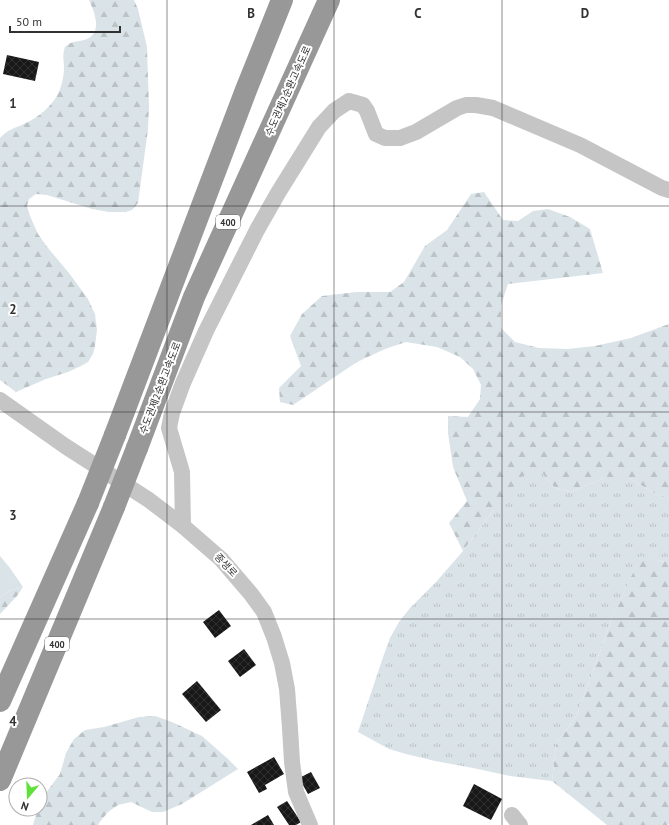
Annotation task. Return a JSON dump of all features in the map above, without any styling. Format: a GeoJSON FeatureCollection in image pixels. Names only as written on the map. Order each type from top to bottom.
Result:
{"type":"FeatureCollection","features":[{"type":"Feature","properties":{"kind":"highway"},"geometry":{"type":"LineString","coordinates":[[0,701],[88,503],[246,90],[282,0]]}},
{"type":"Feature","properties":{"kind":"highway","name":"수도권제2순환고속도로"},"geometry":{"type":"LineString","coordinates":[[0,780],[114,507],[194,297],[329,0]]}},
{"type":"Feature","properties":{"kind":"street"},"geometry":{"type":"LineString","coordinates":[[183,526],[182,472],[169,428],[174,407],[206,331],[257,230],[319,127],[334,111],[349,102],[363,105],[376,134],[385,138],[400,138],[416,132],[462,106],[476,105],[493,108],[580,144],[662,188],[669,190]]}},
{"type":"Feature","properties":{"kind":"street","name":"종생로"},"geometry":{"type":"LineString","coordinates":[[0,400],[65,446],[149,500],[183,526],[221,559],[251,594],[264,612],[274,637],[283,670],[287,689],[292,762],[296,792],[310,825]]}},
{"type":"Feature","properties":{"kind":"green space"},"geometry":{"type":"Polygon","coordinates":[[[89,0],[134,0],[138,9],[147,47],[149,107],[148,129],[138,203],[132,210],[125,212],[109,212],[92,209],[47,195],[36,194],[29,199],[27,206],[38,234],[88,299],[95,314],[97,330],[93,354],[88,362],[68,372],[46,379],[16,392],[0,380],[0,138],[9,131],[41,114],[56,97],[63,77],[63,55],[65,47],[72,42],[89,38],[93,35],[95,30],[96,20],[89,0]]]}},
{"type":"Feature","properties":{"kind":"green space"},"geometry":{"type":"Polygon","coordinates":[[[484,192],[503,220],[518,221],[533,211],[548,209],[570,217],[590,229],[603,273],[508,284],[501,305],[501,328],[515,342],[539,348],[568,349],[595,346],[631,338],[669,324],[669,498],[654,493],[629,478],[604,478],[570,492],[554,487],[542,473],[493,511],[463,551],[449,523],[467,501],[453,467],[448,433],[448,416],[468,417],[480,399],[481,385],[473,369],[460,357],[437,347],[406,342],[385,349],[357,362],[293,405],[280,402],[279,388],[301,366],[290,336],[302,314],[322,296],[356,292],[390,292],[404,282],[425,246],[447,230],[471,194],[484,192]]]}},
{"type":"Feature","properties":{"kind":"green space"},"geometry":{"type":"Polygon","coordinates":[[[525,473],[542,473],[554,487],[570,492],[604,478],[629,478],[654,493],[669,498],[669,554],[665,562],[641,556],[614,613],[576,717],[556,744],[552,781],[510,776],[406,754],[389,749],[358,732],[390,638],[399,622],[410,608],[436,582],[463,551],[493,511],[525,473]]]}},
{"type":"Feature","properties":{"kind":"green space"},"geometry":{"type":"Polygon","coordinates":[[[669,554],[669,823],[668,825],[607,825],[552,781],[556,744],[576,717],[614,613],[641,555],[664,562],[669,554]]]}},
{"type":"Feature","properties":{"kind":"green space"},"geometry":{"type":"Polygon","coordinates":[[[0,556],[23,587],[9,591],[0,598],[0,556]]]}},
{"type":"Feature","properties":{"kind":"green space"},"geometry":{"type":"Polygon","coordinates":[[[23,587],[17,596],[0,614],[0,598],[9,591],[23,587]]]}},
{"type":"Feature","properties":{"kind":"green space"},"geometry":{"type":"Polygon","coordinates":[[[155,716],[202,736],[238,769],[182,804],[163,812],[152,812],[131,802],[118,805],[108,812],[98,825],[33,825],[36,817],[48,817],[48,790],[60,774],[66,753],[74,739],[85,730],[104,727],[139,717],[155,716]]]}},
{"type":"Feature","properties":{"kind":"building"},"geometry":{"type":"Polygon","coordinates":[[[7,55],[39,62],[35,81],[3,74],[7,55]]]}},
{"type":"Feature","properties":{"kind":"building"},"geometry":{"type":"Polygon","coordinates":[[[219,610],[231,626],[215,638],[203,622],[219,610]]]}},
{"type":"Feature","properties":{"kind":"building"},"geometry":{"type":"Polygon","coordinates":[[[244,649],[256,665],[240,677],[228,661],[244,649]]]}},
{"type":"Feature","properties":{"kind":"building"},"geometry":{"type":"Polygon","coordinates":[[[197,681],[221,710],[206,722],[182,694],[197,681]]]}},
{"type":"Feature","properties":{"kind":"building"},"geometry":{"type":"Polygon","coordinates":[[[274,757],[284,774],[265,785],[267,789],[259,793],[247,772],[274,757]]]}},
{"type":"Feature","properties":{"kind":"building"},"geometry":{"type":"Polygon","coordinates":[[[311,772],[320,788],[308,794],[299,778],[311,772]]]}},
{"type":"Feature","properties":{"kind":"building"},"geometry":{"type":"Polygon","coordinates":[[[474,784],[502,799],[491,820],[463,806],[474,784]]]}},
{"type":"Feature","properties":{"kind":"building"},"geometry":{"type":"Polygon","coordinates":[[[287,801],[301,822],[296,825],[289,825],[277,807],[287,801]]]}},
{"type":"Feature","properties":{"kind":"building"},"geometry":{"type":"Polygon","coordinates":[[[268,815],[274,825],[251,825],[268,815]]]}}]}
